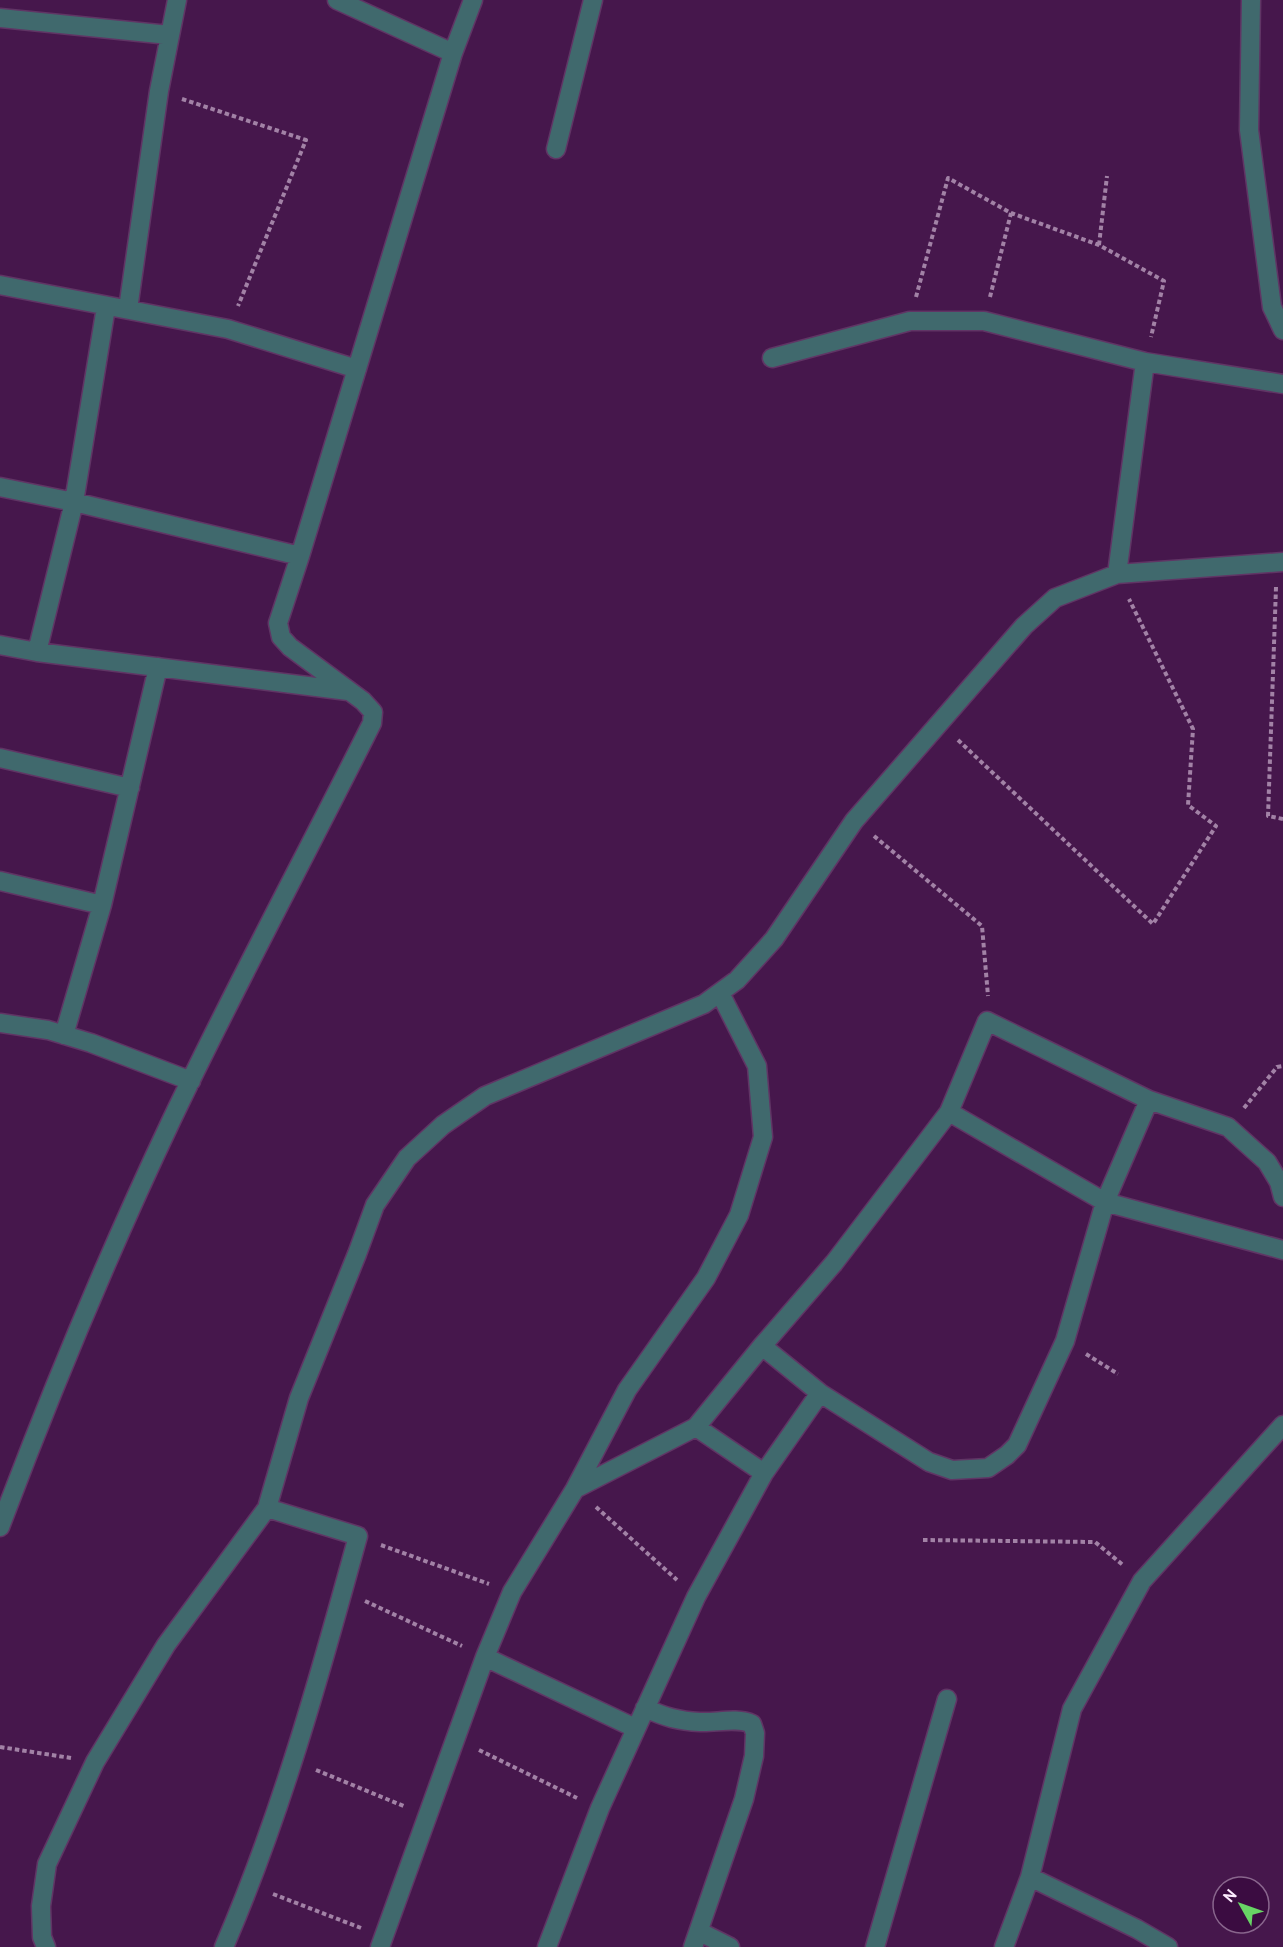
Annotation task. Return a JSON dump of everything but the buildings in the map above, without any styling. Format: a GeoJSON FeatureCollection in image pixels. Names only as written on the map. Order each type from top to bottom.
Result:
{"type":"FeatureCollection","features":[{"type":"Feature","properties":{"kind":"street"},"geometry":{"type":"LineString","coordinates":[[128,309],[159,91],[177,0]]}},
{"type":"Feature","properties":{"kind":"street"},"geometry":{"type":"LineString","coordinates":[[337,0],[453,53]]}},
{"type":"Feature","properties":{"kind":"street"},"geometry":{"type":"LineString","coordinates":[[0,1527],[34,1434],[104,1269],[191,1081],[372,723],[373,712],[352,692],[308,663],[290,647],[281,637],[278,623],[453,53],[473,0]]}},
{"type":"Feature","properties":{"kind":"street"},"geometry":{"type":"LineString","coordinates":[[556,149],[593,0]]}},
{"type":"Feature","properties":{"kind":"street"},"geometry":{"type":"LineString","coordinates":[[1251,0],[1249,130],[1272,307],[1283,330]]}},
{"type":"Feature","properties":{"kind":"street"},"geometry":{"type":"LineString","coordinates":[[0,18],[169,35]]}},
{"type":"Feature","properties":{"kind":"street"},"geometry":{"type":"LineString","coordinates":[[0,285],[228,329],[357,369]]}},
{"type":"Feature","properties":{"kind":"street"},"geometry":{"type":"LineString","coordinates":[[37,651],[74,502],[106,307]]}},
{"type":"Feature","properties":{"kind":"street"},"geometry":{"type":"LineString","coordinates":[[772,358],[910,321],[984,321],[1145,362],[1283,384]]}},
{"type":"Feature","properties":{"kind":"street"},"geometry":{"type":"LineString","coordinates":[[1117,574],[1145,362]]}},
{"type":"Feature","properties":{"kind":"street"},"geometry":{"type":"LineString","coordinates":[[0,488],[74,502],[300,556]]}},
{"type":"Feature","properties":{"kind":"street"},"geometry":{"type":"LineString","coordinates":[[46,1947],[42,1937],[41,1906],[46,1864],[95,1762],[166,1645],[267,1508],[299,1398],[375,1205],[407,1158],[443,1125],[486,1096],[704,1004],[737,980],[774,939],[855,820],[1024,626],[1055,598],[1117,574],[1280,562]]}},
{"type":"Feature","properties":{"kind":"street"},"geometry":{"type":"LineString","coordinates":[[0,645],[352,692]]}},
{"type":"Feature","properties":{"kind":"street"},"geometry":{"type":"LineString","coordinates":[[63,1035],[102,905],[158,667]]}},
{"type":"Feature","properties":{"kind":"street"},"geometry":{"type":"LineString","coordinates":[[0,758],[130,788]]}},
{"type":"Feature","properties":{"kind":"street"},"geometry":{"type":"LineString","coordinates":[[0,881],[102,905]]}},
{"type":"Feature","properties":{"kind":"street"},"geometry":{"type":"LineString","coordinates":[[382,1942],[485,1657],[512,1592],[575,1489],[627,1390],[706,1278],[739,1215],[763,1137],[757,1066],[720,993]]}},
{"type":"Feature","properties":{"kind":"street"},"geometry":{"type":"LineString","coordinates":[[575,1489],[696,1427],[834,1263],[949,1112],[987,1021],[1149,1100],[1228,1127],[1267,1162],[1279,1182],[1283,1197]]}},
{"type":"Feature","properties":{"kind":"street"},"geometry":{"type":"LineString","coordinates":[[0,1023],[48,1030],[91,1043],[191,1081]]}},
{"type":"Feature","properties":{"kind":"street"},"geometry":{"type":"LineString","coordinates":[[762,1346],[820,1393],[929,1462],[952,1470],[988,1468],[1017,1445],[1065,1341],[1105,1202],[1149,1100]]}},
{"type":"Feature","properties":{"kind":"street"},"geometry":{"type":"LineString","coordinates":[[949,1112],[1105,1202],[1283,1250]]}},
{"type":"Feature","properties":{"kind":"street"},"geometry":{"type":"LineString","coordinates":[[547,1947],[600,1808],[696,1597],[764,1473],[820,1393]]}},
{"type":"Feature","properties":{"kind":"street"},"geometry":{"type":"LineString","coordinates":[[1004,1947],[1030,1876],[1072,1709],[1142,1581],[1283,1425]]}},
{"type":"Feature","properties":{"kind":"street"},"geometry":{"type":"LineString","coordinates":[[696,1427],[764,1473]]}},
{"type":"Feature","properties":{"kind":"street"},"geometry":{"type":"LineString","coordinates":[[224,1947],[251,1885],[293,1761],[358,1536],[267,1508]]}},
{"type":"Feature","properties":{"kind":"street"},"geometry":{"type":"LineString","coordinates":[[485,1657],[635,1728]]}},
{"type":"Feature","properties":{"kind":"street"},"geometry":{"type":"LineString","coordinates":[[875,1947],[947,1699]]}},
{"type":"Feature","properties":{"kind":"street"},"geometry":{"type":"LineString","coordinates":[[645,1708],[668,1719],[698,1722],[744,1720],[752,1724],[754,1756],[744,1799],[696,1940],[730,1947]]}},
{"type":"Feature","properties":{"kind":"street"},"geometry":{"type":"LineString","coordinates":[[1030,1876],[1137,1929],[1168,1947]]}},
{"type":"Feature","properties":{"kind":"path"},"geometry":{"type":"LineString","coordinates":[[159,91],[306,140],[228,329]]}},
{"type":"Feature","properties":{"kind":"path"},"geometry":{"type":"LineString","coordinates":[[1099,245],[1107,176]]}},
{"type":"Feature","properties":{"kind":"path"},"geometry":{"type":"LineString","coordinates":[[910,321],[948,178],[1011,213],[1099,245],[1164,281],[1145,362]]}},
{"type":"Feature","properties":{"kind":"path"},"geometry":{"type":"LineString","coordinates":[[984,321],[1011,213]]}},
{"type":"Feature","properties":{"kind":"path"},"geometry":{"type":"LineString","coordinates":[[1280,562],[1268,816],[1283,819]]}},
{"type":"Feature","properties":{"kind":"path"},"geometry":{"type":"LineString","coordinates":[[939,722],[1153,924],[1216,826],[1188,805],[1193,729],[1117,574]]}},
{"type":"Feature","properties":{"kind":"path"},"geometry":{"type":"LineString","coordinates":[[855,820],[982,926],[989,986],[987,1021]]}},
{"type":"Feature","properties":{"kind":"path"},"geometry":{"type":"LineString","coordinates":[[1228,1127],[1277,1067],[1283,1066]]}},
{"type":"Feature","properties":{"kind":"path"},"geometry":{"type":"LineString","coordinates":[[1065,1341],[1118,1374]]}},
{"type":"Feature","properties":{"kind":"path"},"geometry":{"type":"LineString","coordinates":[[575,1489],[696,1597]]}},
{"type":"Feature","properties":{"kind":"path"},"geometry":{"type":"LineString","coordinates":[[358,1536],[512,1592]]}},
{"type":"Feature","properties":{"kind":"path"},"geometry":{"type":"LineString","coordinates":[[923,1540],[1095,1542],[1142,1581]]}},
{"type":"Feature","properties":{"kind":"path"},"geometry":{"type":"LineString","coordinates":[[343,1591],[485,1657]]}},
{"type":"Feature","properties":{"kind":"path"},"geometry":{"type":"LineString","coordinates":[[457,1739],[600,1808]]}},
{"type":"Feature","properties":{"kind":"path"},"geometry":{"type":"LineString","coordinates":[[0,1747],[95,1762]]}},
{"type":"Feature","properties":{"kind":"path"},"geometry":{"type":"LineString","coordinates":[[293,1761],[429,1816]]}},
{"type":"Feature","properties":{"kind":"path"},"geometry":{"type":"LineString","coordinates":[[251,1885],[382,1942]]}}]}
